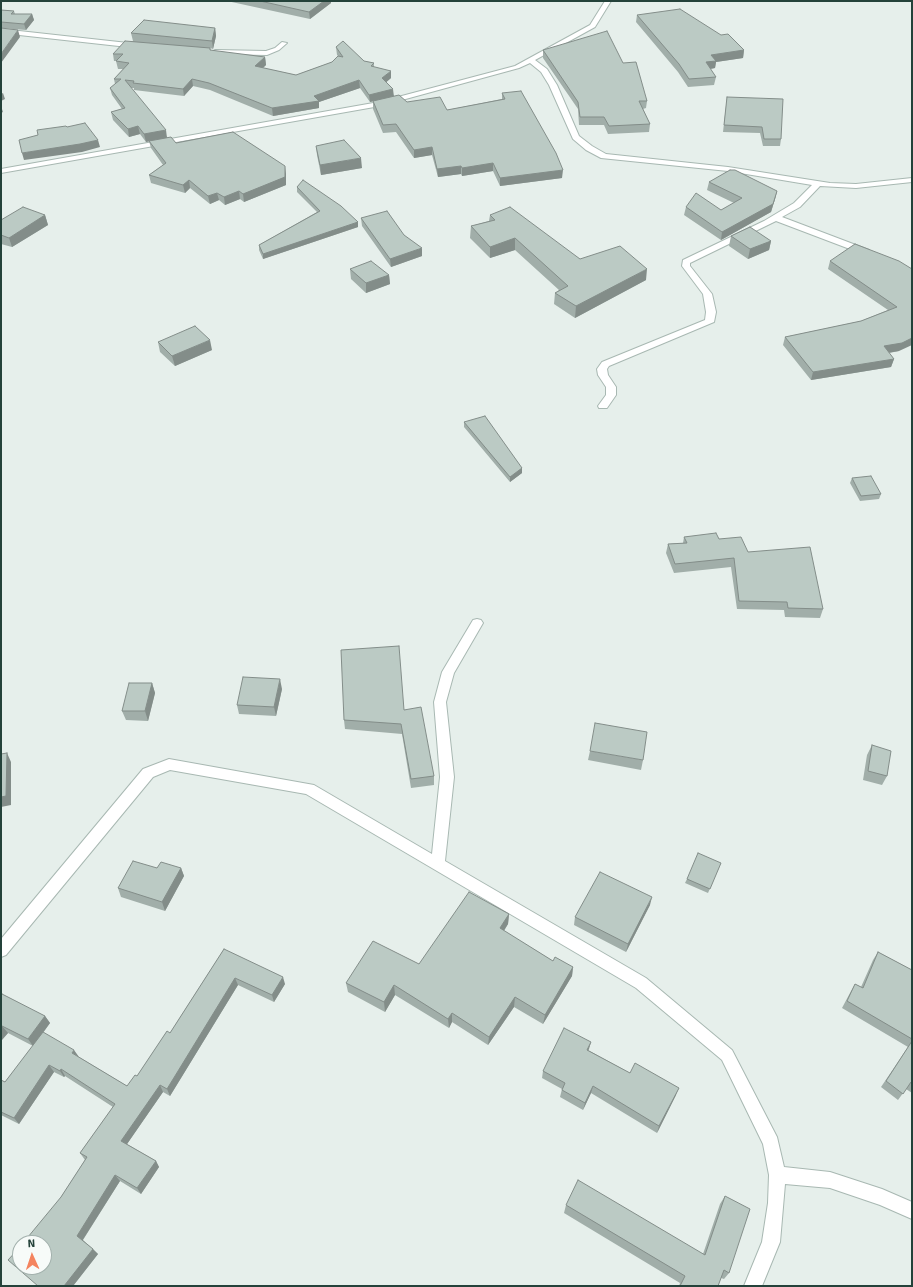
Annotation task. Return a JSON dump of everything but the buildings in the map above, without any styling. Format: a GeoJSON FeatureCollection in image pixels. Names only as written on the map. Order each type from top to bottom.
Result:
{"type":"FeatureCollection","features":[{"type":"Feature","properties":{"kind":"street"},"geometry":{"type":"LineString","coordinates":[[1,171],[380,104],[516,67],[593,26],[608,1]]}},
{"type":"Feature","properties":{"kind":"street"},"geometry":{"type":"LineString","coordinates":[[1,31],[145,47]]}},
{"type":"Feature","properties":{"kind":"street"},"geometry":{"type":"LineString","coordinates":[[206,52],[267,52],[277,49],[284,43]]}},
{"type":"Feature","properties":{"kind":"street"},"geometry":{"type":"LineString","coordinates":[[531,60],[544,71],[553,85],[576,137],[590,148],[604,156],[728,169],[817,184],[856,186],[912,180]]}},
{"type":"Feature","properties":{"kind":"street"},"geometry":{"type":"LineString","coordinates":[[604,406],[611,395],[610,387],[602,368],[605,364],[709,322],[711,312],[707,294],[686,266],[686,262],[776,218],[797,205],[817,184]]}},
{"type":"Feature","properties":{"kind":"street"},"geometry":{"type":"LineString","coordinates":[[776,218],[874,255]]}},
{"type":"Feature","properties":{"kind":"street"},"geometry":{"type":"LineString","coordinates":[[438,864],[447,777],[440,702],[448,672],[477,624]]}},
{"type":"Feature","properties":{"kind":"street"},"geometry":{"type":"LineString","coordinates":[[1,950],[148,773],[169,764],[309,789],[641,983],[727,1055],[771,1143],[777,1175],[776,1203],[771,1242],[753,1286]]}},
{"type":"Feature","properties":{"kind":"street"},"geometry":{"type":"LineString","coordinates":[[777,1175],[830,1180],[882,1197],[912,1211]]}}]}
